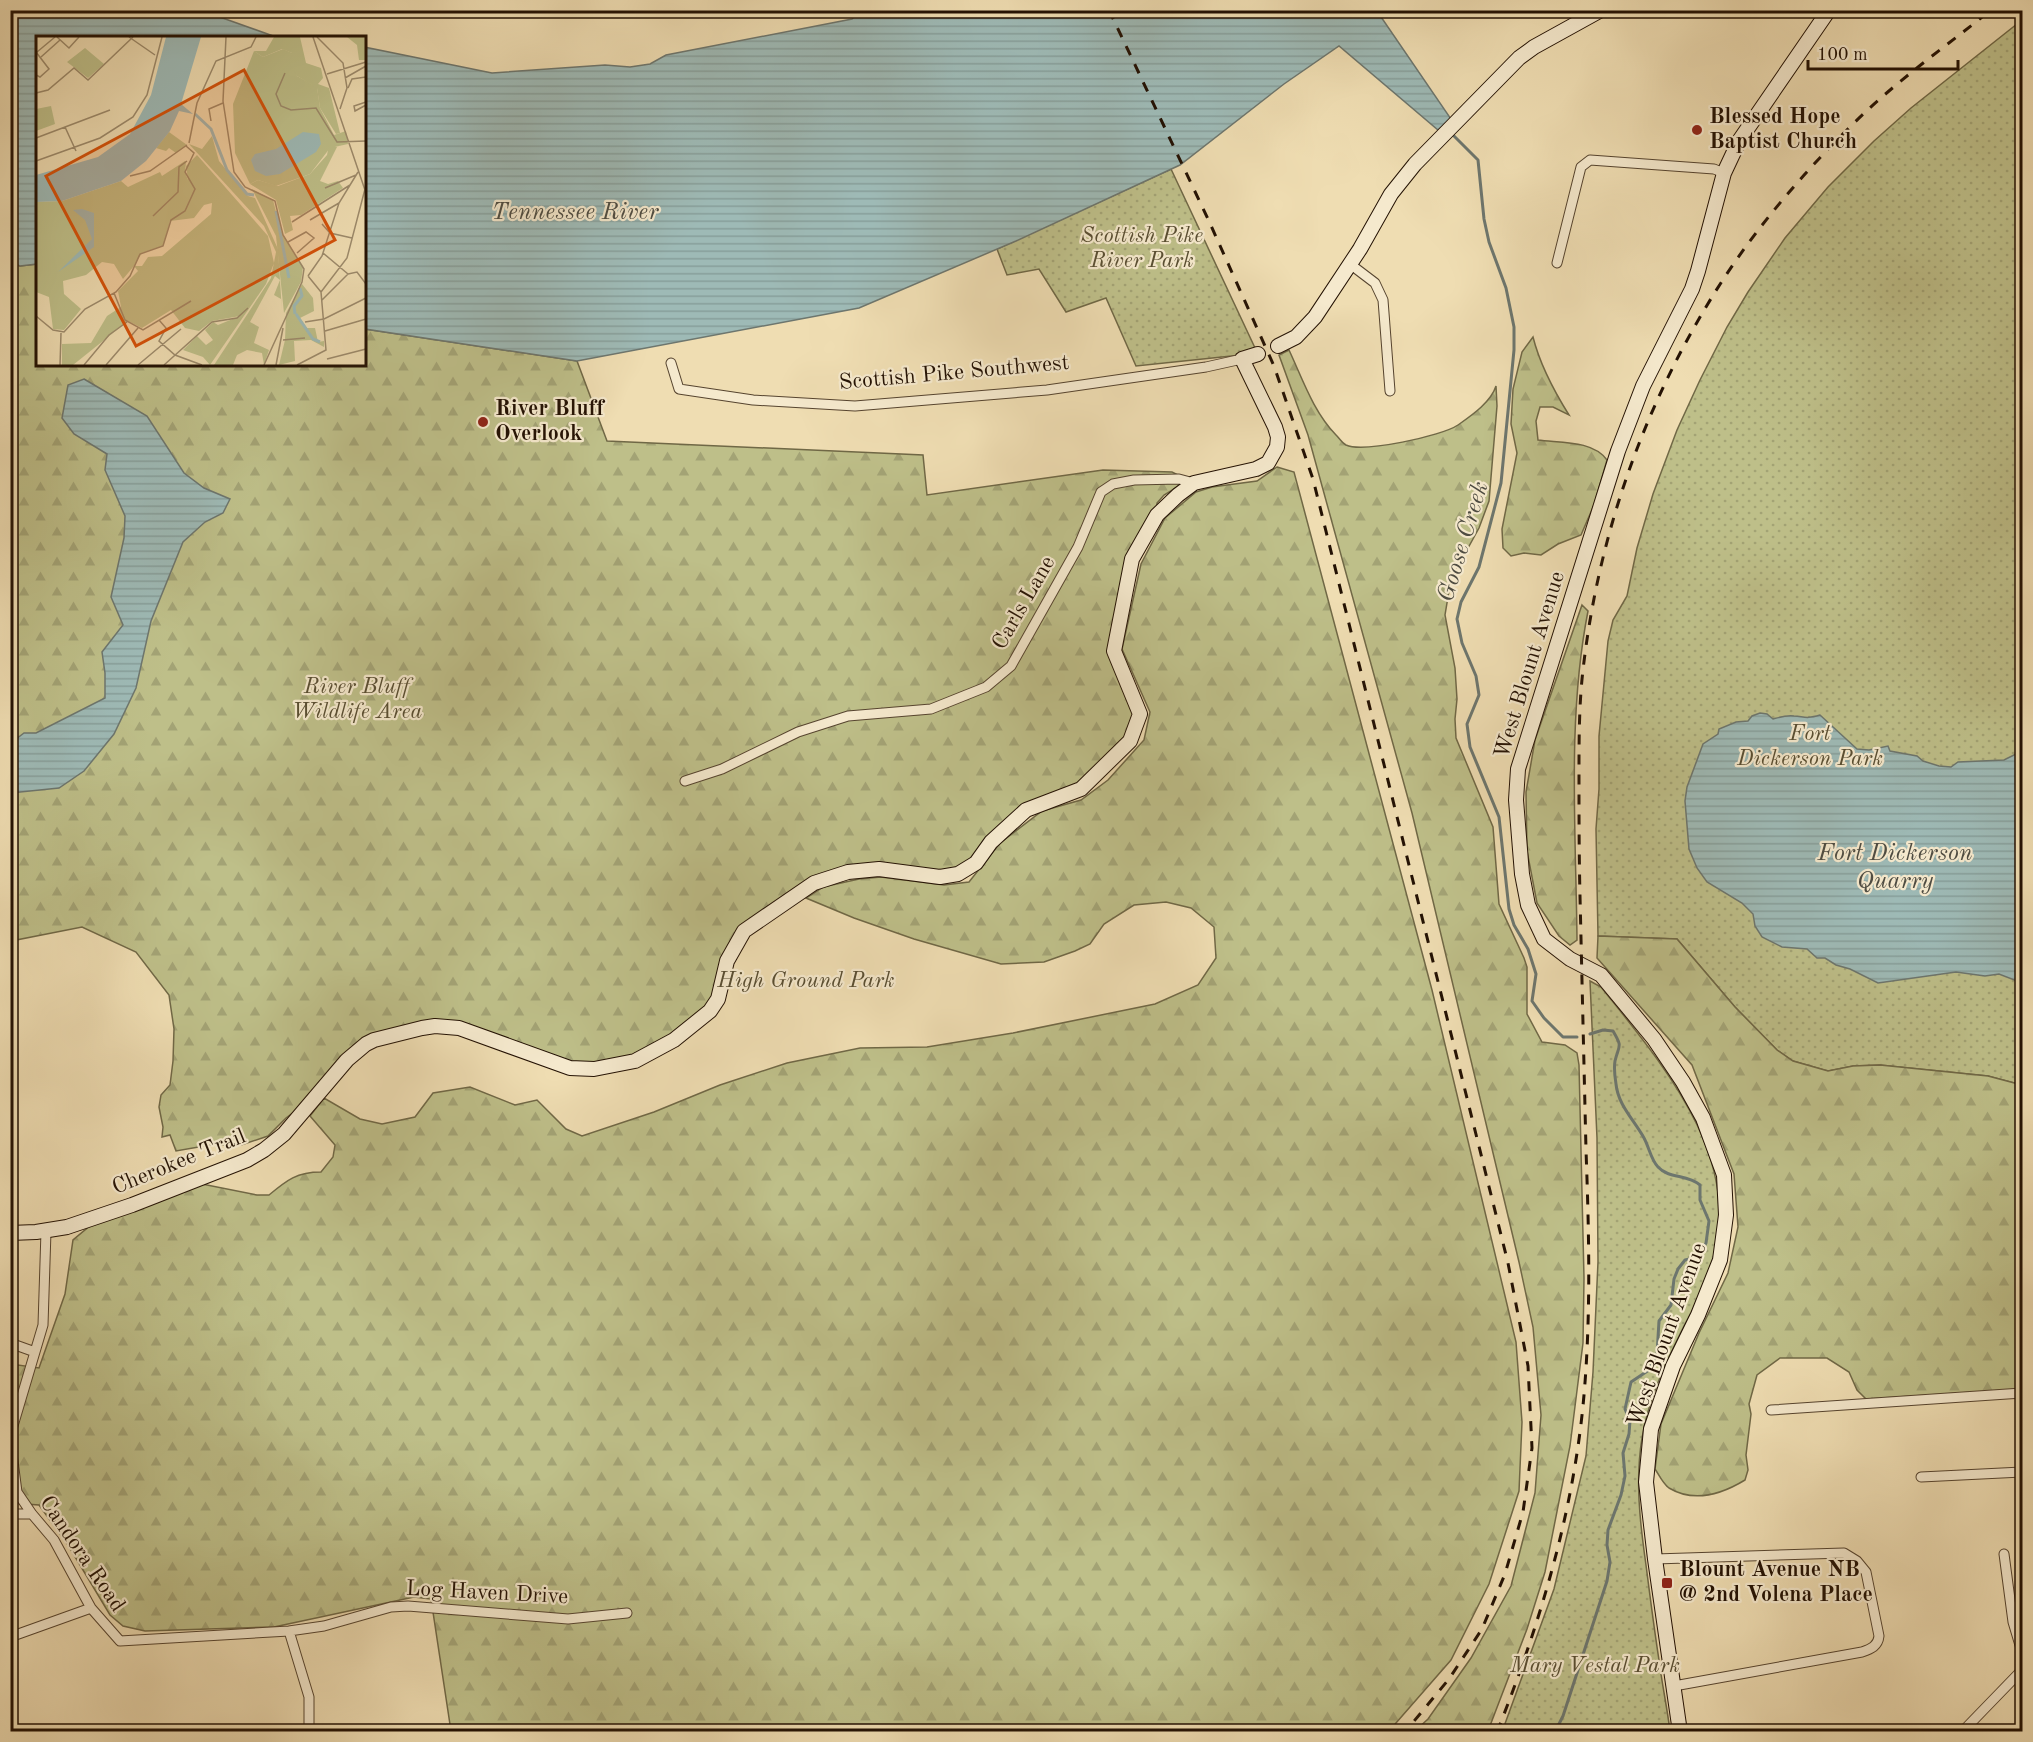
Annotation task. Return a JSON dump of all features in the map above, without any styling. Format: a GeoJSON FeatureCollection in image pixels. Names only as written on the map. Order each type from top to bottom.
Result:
{"type":"FeatureCollection","features":[{"type":"Feature","properties":{"kind":"street"},"geometry":{"type":"LineString","coordinates":[[1278,346],[1296,337],[1306,327],[1350,264],[1391,194],[1415,164],[1519,58],[1534,47],[1601,10]]}},
{"type":"Feature","properties":{"kind":"street","name":"West Blount Avenue"},"geometry":{"type":"LineString","coordinates":[[1680,1731],[1646,1482],[1651,1429],[1673,1366],[1698,1315],[1720,1260],[1726,1215],[1724,1175],[1703,1118],[1683,1082],[1654,1040],[1601,975],[1570,958],[1544,939],[1528,905],[1521,863],[1516,800],[1518,769],[1618,451],[1643,386],[1692,289],[1724,173],[1739,141],[1829,10]]}},
{"type":"Feature","properties":{"kind":"street"},"geometry":{"type":"LineString","coordinates":[[1557,263],[1581,167],[1590,160],[1714,170],[1724,173]]}},
{"type":"Feature","properties":{"kind":"street"},"geometry":{"type":"LineString","coordinates":[[1350,264],[1375,283],[1383,300],[1390,391]]}},
{"type":"Feature","properties":{"kind":"street","name":"Scottish Pike Southwest"},"geometry":{"type":"LineString","coordinates":[[671,363],[679,389],[753,400],[855,406],[1047,390],[1206,367],[1258,354]]}},
{"type":"Feature","properties":{"kind":"street","name":"Cherokee Trail"},"geometry":{"type":"LineString","coordinates":[[10,1233],[67,1227],[132,1205],[247,1160],[284,1134],[354,1052],[374,1040],[435,1026],[459,1028],[570,1068],[594,1069],[635,1061],[674,1040],[710,1011],[718,999],[727,961],[744,931],[814,883],[848,872],[879,868],[940,877],[958,874],[976,863],[991,842],[1026,810],[1082,789],[1130,741],[1140,714],[1114,651],[1132,559],[1157,515],[1194,483],[1256,469],[1268,463],[1277,447],[1278,437],[1272,418],[1242,359]]}},
{"type":"Feature","properties":{"kind":"street","name":"Carls Lane"},"geometry":{"type":"LineString","coordinates":[[685,780],[722,769],[798,732],[818,725],[848,716],[931,709],[986,687],[1011,666],[1078,547],[1101,492],[1113,484],[1134,480],[1179,479],[1194,483]]}},
{"type":"Feature","properties":{"kind":"street","name":"Candora Road"},"geometry":{"type":"LineString","coordinates":[[46,1231],[43,1324],[10,1437],[17,1492],[54,1540],[91,1608],[120,1641],[276,1632]]}},
{"type":"Feature","properties":{"kind":"street"},"geometry":{"type":"LineString","coordinates":[[10,1343],[35,1352]]}},
{"type":"Feature","properties":{"kind":"street"},"geometry":{"type":"LineString","coordinates":[[1771,1410],[2022,1393]]}},
{"type":"Feature","properties":{"kind":"street"},"geometry":{"type":"LineString","coordinates":[[1921,1477],[2022,1472]]}},
{"type":"Feature","properties":{"kind":"street"},"geometry":{"type":"LineString","coordinates":[[10,1514],[32,1514]]}},
{"type":"Feature","properties":{"kind":"street"},"geometry":{"type":"LineString","coordinates":[[1655,1559],[1844,1553],[1857,1561],[1866,1572],[1879,1636],[1879,1641],[1874,1647],[1862,1652],[1674,1686]]}},
{"type":"Feature","properties":{"kind":"street"},"geometry":{"type":"LineString","coordinates":[[2004,1554],[2013,1622],[2022,1652]]}},
{"type":"Feature","properties":{"kind":"street","name":"Log Haven Drive"},"geometry":{"type":"LineString","coordinates":[[276,1632],[324,1626],[391,1607],[408,1606],[568,1619],[627,1613]]}},
{"type":"Feature","properties":{"kind":"street"},"geometry":{"type":"LineString","coordinates":[[10,1636],[91,1608]]}},
{"type":"Feature","properties":{"kind":"street"},"geometry":{"type":"LineString","coordinates":[[290,1631],[309,1697],[309,1729],[299,1731]]}},
{"type":"Feature","properties":{"kind":"street"},"geometry":{"type":"LineString","coordinates":[[1962,1731],[2022,1670]]}},
{"type":"Feature","properties":{"kind":"green space","name":"Fort Dickerson Park"},"geometry":{"type":"Polygon","coordinates":[[[2022,20],[2022,1085],[1988,1076],[1880,1065],[1853,1066],[1828,1071],[1793,1061],[1777,1050],[1735,1007],[1677,939],[1598,936],[1596,829],[1599,736],[1608,641],[1613,620],[1627,596],[1637,548],[1653,494],[1677,430],[1727,327],[1748,292],[1785,238],[1828,187],[1874,141],[1911,108],[2022,20]]]}},
{"type":"Feature","properties":{"kind":"green space","name":"Scottish Pike River Park"},"geometry":{"type":"Polygon","coordinates":[[[1171,169],[1256,350],[1241,355],[1136,366],[1106,298],[1066,312],[1039,269],[1007,275],[997,249],[1171,169]]]}},
{"type":"Feature","properties":{"kind":"green space","name":"River Bluff Wildlife Area"},"geometry":{"type":"Polygon","coordinates":[[[10,262],[20,266],[36,264],[36,366],[366,366],[366,329],[577,361],[607,441],[923,455],[927,495],[1103,470],[1172,472],[1184,478],[1184,483],[1164,495],[1157,503],[1157,515],[1140,547],[1114,651],[1140,714],[1135,732],[1081,789],[1049,800],[958,874],[879,869],[814,883],[744,931],[718,999],[674,1040],[594,1069],[459,1028],[374,1040],[318,1094],[286,1118],[268,1136],[241,1145],[210,1145],[176,1151],[170,1135],[162,1137],[163,1127],[159,1107],[161,1095],[170,1085],[173,1061],[174,1029],[169,995],[136,952],[82,927],[11,941],[10,262]]]}},
{"type":"Feature","properties":{"kind":"green space"},"geometry":{"type":"Polygon","coordinates":[[[1533,337],[1548,378],[1569,415],[1553,407],[1540,407],[1536,421],[1538,440],[1585,446],[1601,454],[1607,460],[1594,505],[1581,535],[1558,544],[1541,555],[1524,553],[1511,556],[1503,548],[1502,529],[1517,453],[1511,424],[1513,389],[1522,352],[1533,337]]]}},
{"type":"Feature","properties":{"kind":"green space"},"geometry":{"type":"Polygon","coordinates":[[[1289,350],[1321,416],[1343,443],[1355,447],[1402,442],[1449,429],[1480,408],[1494,392],[1496,386],[1497,406],[1489,501],[1479,528],[1451,579],[1445,615],[1455,668],[1456,738],[1493,827],[1499,904],[1527,967],[1527,1014],[1542,1042],[1565,1045],[1577,1053],[1584,1278],[1583,1343],[1570,1446],[1545,1572],[1527,1629],[1488,1731],[1415,1731],[1428,1719],[1471,1658],[1511,1586],[1535,1493],[1541,1415],[1533,1327],[1412,813],[1308,435],[1279,355],[1289,350]]]}},
{"type":"Feature","properties":{"kind":"green space"},"geometry":{"type":"Polygon","coordinates":[[[1277,467],[1294,472],[1432,990],[1516,1342],[1522,1422],[1519,1491],[1489,1584],[1451,1660],[1389,1731],[451,1731],[431,1599],[414,1597],[274,1627],[145,1631],[123,1626],[110,1615],[68,1545],[39,1505],[11,1503],[11,1364],[39,1368],[65,1294],[73,1240],[91,1225],[202,1184],[257,1195],[269,1195],[293,1178],[305,1173],[321,1172],[333,1157],[335,1145],[310,1116],[324,1098],[360,1119],[382,1124],[415,1117],[433,1093],[470,1087],[515,1105],[537,1100],[566,1129],[582,1136],[787,1063],[860,1048],[927,1047],[1013,1033],[1155,1004],[1198,985],[1216,958],[1214,927],[1191,908],[1166,902],[1134,905],[1104,924],[1090,944],[1075,951],[1044,962],[1001,964],[914,939],[806,898],[823,887],[859,879],[881,877],[944,885],[969,882],[1000,843],[1042,811],[1081,800],[1108,780],[1144,740],[1150,712],[1122,649],[1141,564],[1165,518],[1196,492],[1212,487],[1257,481],[1277,467]]]}},
{"type":"Feature","properties":{"kind":"green space"},"geometry":{"type":"Polygon","coordinates":[[[1582,605],[1588,611],[1581,651],[1575,733],[1577,940],[1570,945],[1559,936],[1537,903],[1527,851],[1526,792],[1535,740],[1582,605]]]}},
{"type":"Feature","properties":{"kind":"green space"},"geometry":{"type":"Polygon","coordinates":[[[1598,936],[1677,939],[1735,1007],[1777,1050],[1793,1061],[1828,1071],[1853,1066],[1880,1065],[1988,1076],[2022,1085],[2022,1389],[1866,1399],[1857,1390],[1849,1372],[1827,1358],[1780,1358],[1757,1375],[1749,1404],[1751,1414],[1746,1455],[1748,1470],[1745,1480],[1717,1493],[1698,1496],[1678,1493],[1665,1484],[1655,1469],[1661,1424],[1699,1333],[1728,1273],[1738,1227],[1734,1174],[1692,1065],[1597,958],[1598,936]]]}},
{"type":"Feature","properties":{"kind":"green space","name":"Mary Vestal Park"},"geometry":{"type":"Polygon","coordinates":[[[1590,981],[1601,987],[1673,1082],[1693,1117],[1709,1153],[1718,1190],[1719,1229],[1711,1270],[1658,1382],[1645,1424],[1640,1454],[1639,1501],[1642,1533],[1670,1731],[1502,1732],[1554,1589],[1586,1456],[1593,1372],[1598,1262],[1597,1138],[1590,981]]]}},
{"type":"Feature","properties":{"kind":"water"},"geometry":{"type":"Polygon","coordinates":[[[11,10],[184,11],[217,16],[273,36],[36,36],[36,264],[20,266],[10,262],[11,10]]]}},
{"type":"Feature","properties":{"kind":"water","name":"Tennessee River"},"geometry":{"type":"Polygon","coordinates":[[[860,11],[1377,11],[1451,119],[1438,130],[1339,46],[1284,84],[1180,165],[1016,241],[859,308],[577,361],[366,329],[366,47],[492,73],[605,65],[630,67],[650,64],[666,55],[852,19],[860,11]]]}},
{"type":"Feature","properties":{"kind":"water"},"geometry":{"type":"Polygon","coordinates":[[[84,379],[147,416],[184,473],[204,488],[230,499],[223,513],[205,522],[183,542],[151,621],[136,688],[114,734],[84,771],[59,788],[11,793],[11,743],[24,733],[36,733],[105,698],[102,652],[123,625],[111,597],[124,538],[125,516],[105,470],[107,454],[74,434],[62,418],[68,385],[84,379]]]}},
{"type":"Feature","properties":{"kind":"water","name":"Fort Dickerson Quarry"},"geometry":{"type":"Polygon","coordinates":[[[1760,713],[1767,714],[1773,719],[1786,716],[1820,715],[1857,749],[1869,750],[1888,746],[1890,751],[1917,756],[1923,761],[1939,766],[1951,767],[1958,762],[2004,760],[2022,751],[2022,983],[1999,974],[1985,976],[1956,972],[1878,983],[1825,958],[1817,958],[1807,949],[1782,947],[1762,937],[1755,926],[1753,914],[1742,903],[1707,882],[1697,868],[1689,849],[1685,801],[1687,787],[1703,744],[1718,734],[1719,729],[1736,722],[1748,721],[1752,716],[1760,713]]]}},
{"type":"Feature","properties":{"kind":"waterway","name":"Goose Creek"},"geometry":{"type":"LineString","coordinates":[[1454,136],[1478,160],[1484,219],[1489,242],[1506,288],[1514,327],[1514,350],[1501,483],[1479,567],[1461,602],[1457,619],[1462,643],[1476,676],[1479,695],[1467,724],[1470,747],[1499,817],[1509,909],[1514,925],[1528,949],[1536,974],[1532,1001],[1544,1018],[1563,1037],[1577,1037]]}},
{"type":"Feature","properties":{"kind":"waterway"},"geometry":{"type":"LineString","coordinates":[[1590,1034],[1603,1030],[1613,1031],[1616,1036],[1619,1046],[1615,1061],[1617,1092],[1623,1106],[1644,1138],[1656,1164],[1662,1171],[1690,1179],[1700,1185],[1700,1200],[1709,1221],[1706,1243],[1702,1250]]}},
{"type":"Feature","properties":{"kind":"waterway"},"geometry":{"type":"LineString","coordinates":[[1555,1732],[1563,1716],[1607,1581],[1610,1562],[1607,1545],[1608,1530],[1621,1495],[1625,1476],[1623,1453],[1629,1434],[1630,1421],[1625,1409],[1631,1382],[1649,1370],[1657,1354],[1659,1321],[1671,1305],[1674,1279],[1678,1269],[1685,1260],[1694,1258]]}},
{"type":"Feature","properties":{"kind":"railway"},"geometry":{"type":"LineString","coordinates":[[1109,10],[1208,219],[1274,366],[1313,479],[1508,1263],[1528,1366],[1532,1448],[1523,1512],[1505,1574],[1482,1629],[1449,1679],[1405,1732]]}},
{"type":"Feature","properties":{"kind":"railway"},"geometry":{"type":"LineString","coordinates":[[1497,1732],[1527,1650],[1553,1567],[1572,1481],[1584,1395],[1589,1273],[1580,881],[1580,722],[1583,670],[1591,617],[1601,566],[1615,514],[1631,464],[1673,367],[1698,320],[1754,235],[1802,178],[1869,109],[1903,79],[1991,10]]}},
{"type":"Feature","properties":{"kind":"place","name":"Blessed Hope Baptist Church"},"geometry":{"type":"Point","coordinates":[1697,130]}},
{"type":"Feature","properties":{"kind":"place","name":"River Bluff Overlook"},"geometry":{"type":"Point","coordinates":[483,422]}},
{"type":"Feature","properties":{"kind":"place","name":"Blount Avenue NB @ 2nd Volena Place"},"geometry":{"type":"Point","coordinates":[1667,1583]}},
{"type":"Feature","properties":{"kind":"park label","name":"High Ground Park"},"geometry":{"type":"Point","coordinates":[806,981]}}]}
